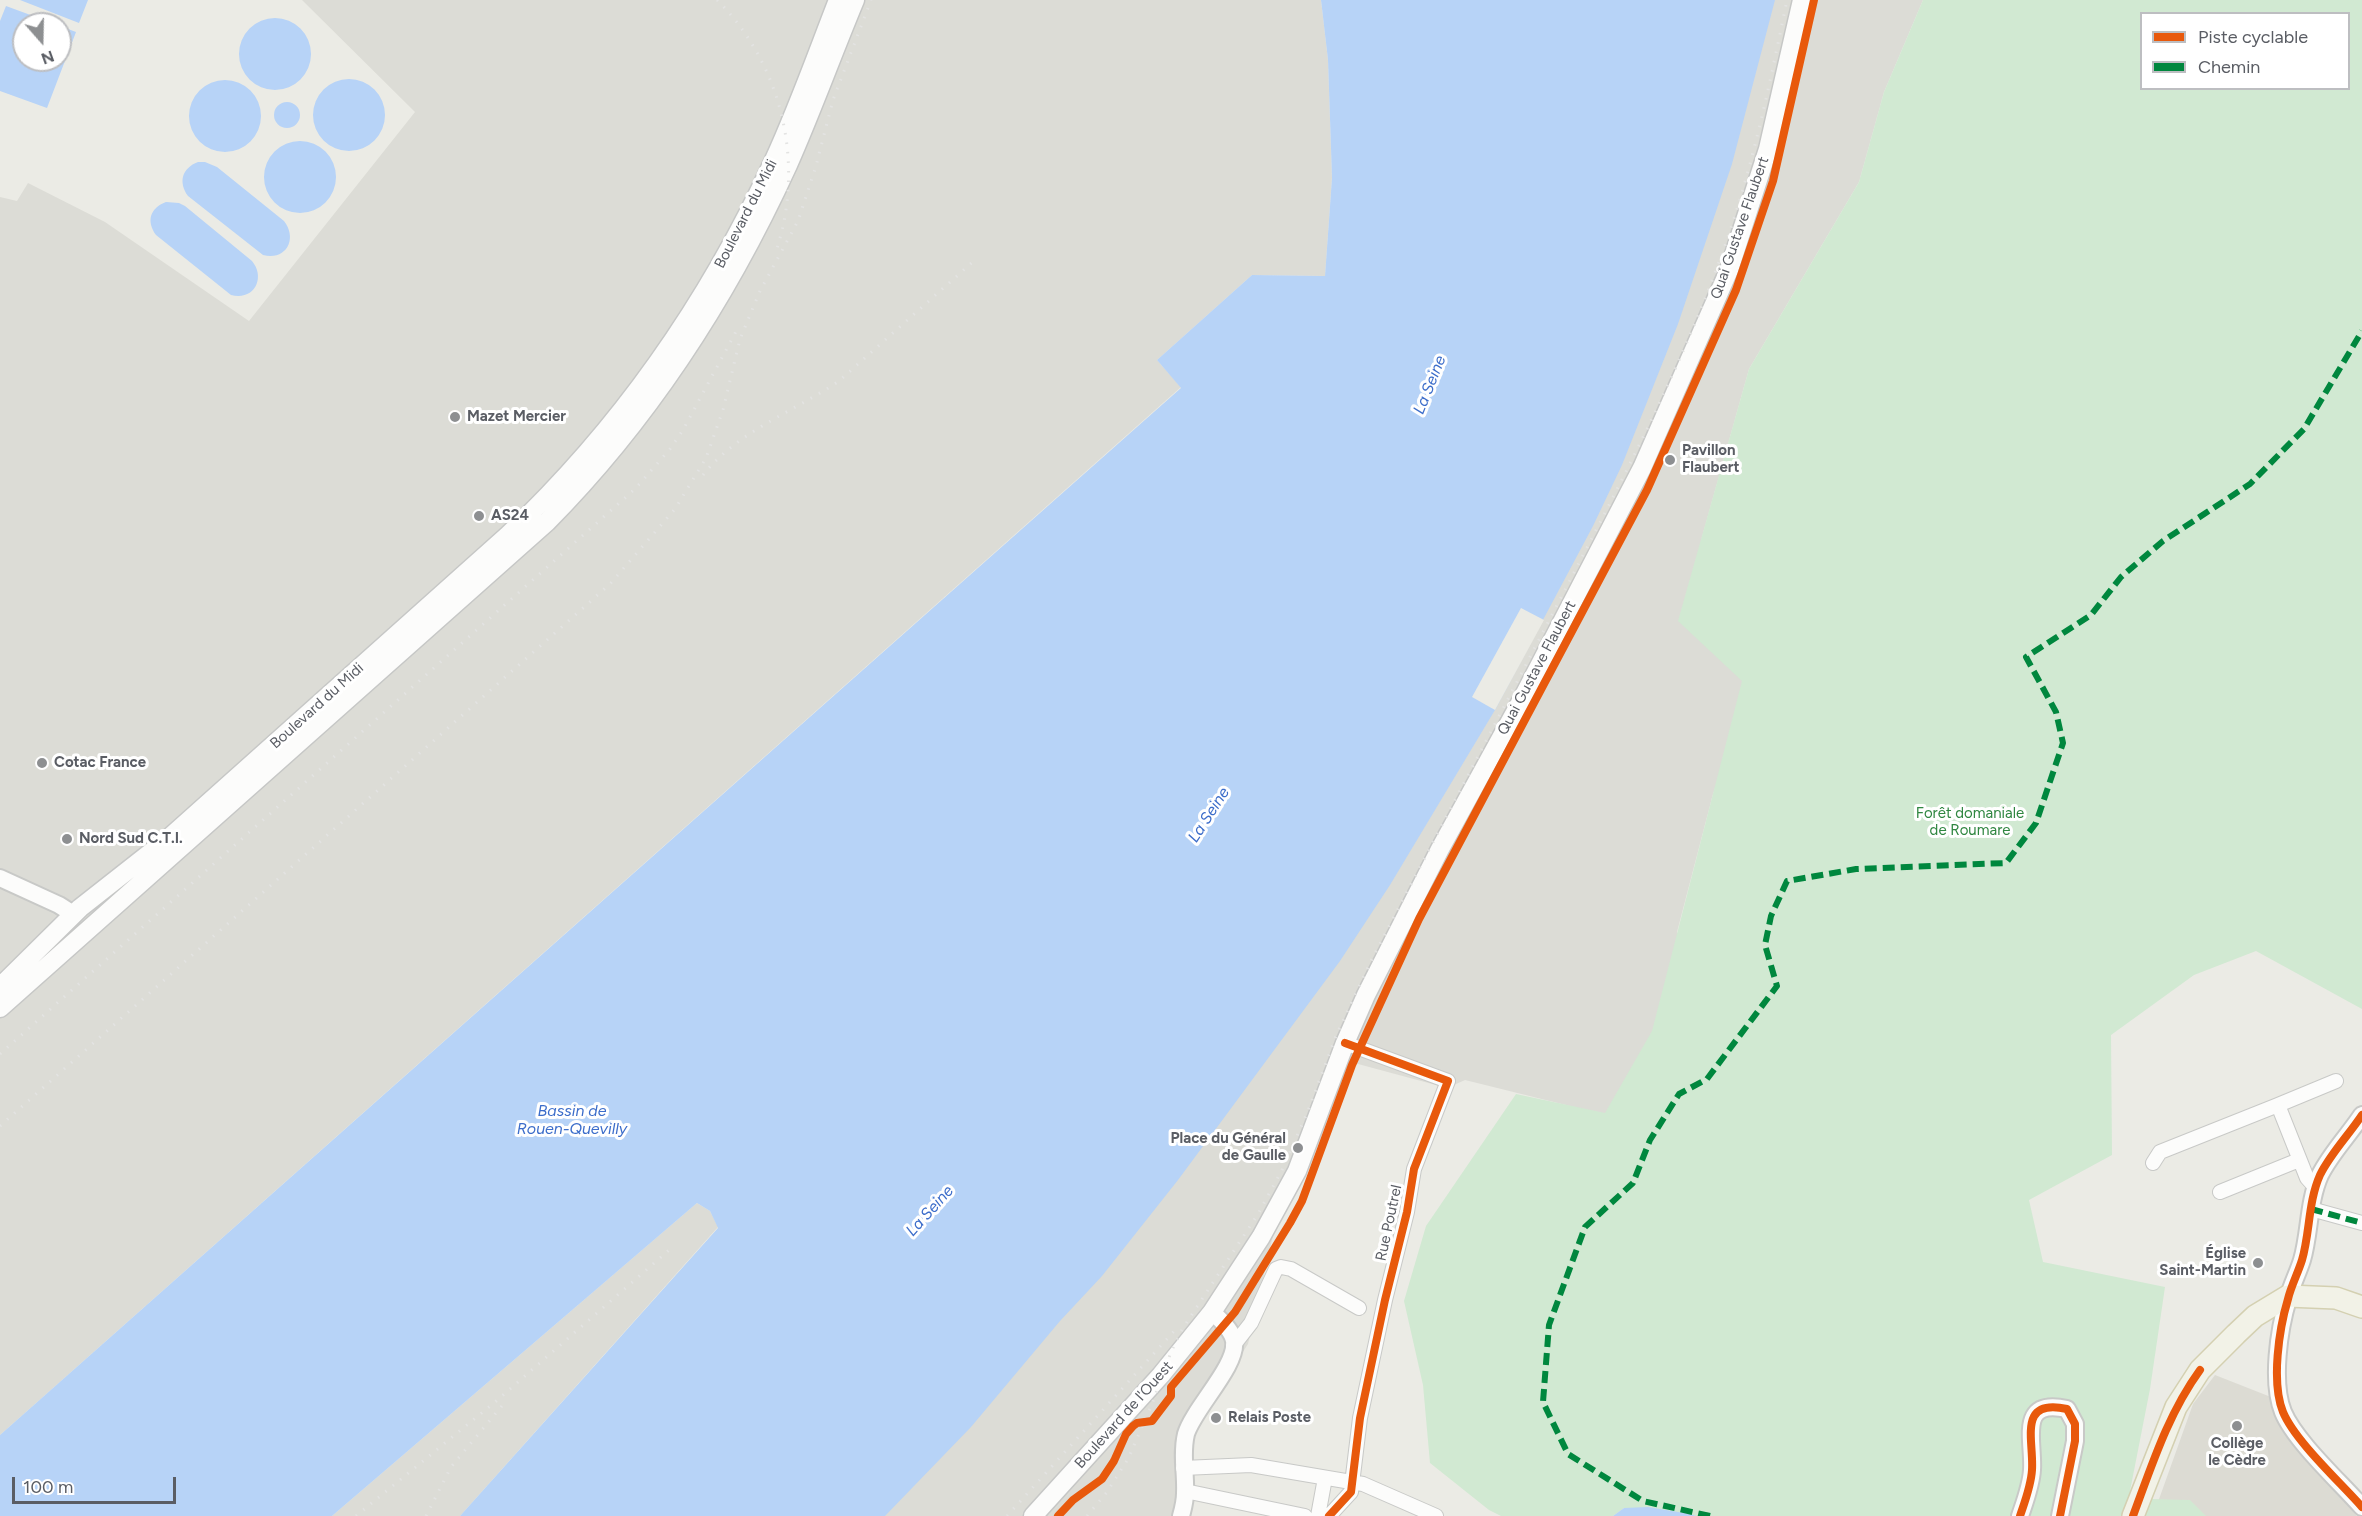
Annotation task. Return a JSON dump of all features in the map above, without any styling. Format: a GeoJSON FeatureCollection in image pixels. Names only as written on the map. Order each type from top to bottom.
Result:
{"type":"FeatureCollection","features":[{"type":"Feature","properties":{"kind":"main road","name":"Boulevard du Midi"},"geometry":{"type":"LineString","coordinates":[[556,513],[571,486],[625,414],[685,324],[748,214],[791,121],[838,0]]}},
{"type":"Feature","properties":{"kind":"main road","name":"Boulevard du Midi"},"geometry":{"type":"LineString","coordinates":[[0,987],[83,920],[556,513],[597,468],[651,402],[716,303],[766,210],[793,153],[855,0]]}},
{"type":"Feature","properties":{"kind":"main road","name":"Quai Gustave Flaubert"},"geometry":{"type":"LineString","coordinates":[[1212,1312],[1261,1237],[1297,1171],[1345,1043],[1366,995],[1652,447],[1729,270],[1753,199],[1768,149],[1802,0]]}},
{"type":"Feature","properties":{"kind":"main road","name":"Boulevard du Midi"},"geometry":{"type":"LineString","coordinates":[[0,1006],[83,920],[169,838],[500,543],[554,490],[625,414],[651,402]]}},
{"type":"Feature","properties":{"kind":"main road"},"geometry":{"type":"LineString","coordinates":[[2133,1516],[2166,1428],[2186,1389],[2205,1364],[2235,1334],[2255,1316],[2288,1296],[2336,1298],[2362,1307]]}},
{"type":"Feature","properties":{"kind":"main road","name":"Boulevard de l'Ouest"},"geometry":{"type":"LineString","coordinates":[[1033,1516],[1161,1375],[1212,1312]]}},
{"type":"Feature","properties":{"kind":"street"},"geometry":{"type":"LineString","coordinates":[[0,878],[59,905],[83,920]]}},
{"type":"Feature","properties":{"kind":"street","name":"Rue Poutrel"},"geometry":{"type":"LineString","coordinates":[[1345,1043],[1448,1081],[1414,1169],[1407,1212],[1385,1300],[1360,1418],[1353,1483]]}},
{"type":"Feature","properties":{"kind":"street"},"geometry":{"type":"LineString","coordinates":[[2152,1163],[2160,1152],[2336,1082]]}},
{"type":"Feature","properties":{"kind":"street"},"geometry":{"type":"LineString","coordinates":[[2278,1105],[2307,1178],[2316,1188]]}},
{"type":"Feature","properties":{"kind":"street"},"geometry":{"type":"LineString","coordinates":[[2362,1115],[2323,1170],[2316,1188],[2302,1260],[2288,1296],[2283,1319],[2277,1383],[2282,1409],[2295,1432],[2362,1506]]}},
{"type":"Feature","properties":{"kind":"street"},"geometry":{"type":"LineString","coordinates":[[2220,1192],[2300,1160]]}},
{"type":"Feature","properties":{"kind":"street"},"geometry":{"type":"LineString","coordinates":[[2311,1209],[2362,1223]]}},
{"type":"Feature","properties":{"kind":"street"},"geometry":{"type":"LineString","coordinates":[[1233,1347],[1251,1323],[1276,1269],[1281,1267],[1291,1269],[1359,1308]]}},
{"type":"Feature","properties":{"kind":"street"},"geometry":{"type":"LineString","coordinates":[[1181,1516],[1185,1491],[1184,1448],[1191,1421],[1225,1371],[1234,1341],[1212,1312]]}},
{"type":"Feature","properties":{"kind":"street"},"geometry":{"type":"LineString","coordinates":[[2020,1516],[2028,1492],[2032,1469],[2029,1424],[2038,1411],[2053,1406],[2067,1409],[2075,1424],[2075,1442],[2060,1516]]}},
{"type":"Feature","properties":{"kind":"street"},"geometry":{"type":"LineString","coordinates":[[1183,1468],[1251,1465],[1363,1484],[1436,1516]]}},
{"type":"Feature","properties":{"kind":"street"},"geometry":{"type":"LineString","coordinates":[[1318,1516],[1325,1478]]}},
{"type":"Feature","properties":{"kind":"street"},"geometry":{"type":"LineString","coordinates":[[1329,1516],[1351,1492],[1353,1483]]}},
{"type":"Feature","properties":{"kind":"street"},"geometry":{"type":"LineString","coordinates":[[1185,1491],[1305,1516]]}},
{"type":"Feature","properties":{"kind":"shaded area"},"geometry":{"type":"Polygon","coordinates":[[[302,0],[1321,0],[1328,60],[1332,178],[1325,276],[1252,275],[1157,360],[1181,387],[0,1435],[0,197],[17,201],[28,183],[105,222],[249,321],[415,112],[302,0]]]}},
{"type":"Feature","properties":{"kind":"shaded area"},"geometry":{"type":"Polygon","coordinates":[[[1773,0],[1923,0],[1884,92],[1859,182],[1749,369],[1702,537],[1689,630],[1746,673],[1744,706],[1713,794],[1677,932],[1685,983],[1613,1121],[1582,1109],[1465,1080],[1447,1088],[1347,1061],[1281,1201],[1248,1344],[1196,1423],[1188,1450],[1188,1516],[842,1516],[1773,0]]]}},
{"type":"Feature","properties":{"kind":"shaded area"},"geometry":{"type":"Polygon","coordinates":[[[697,1203],[710,1211],[718,1227],[460,1516],[332,1516],[697,1203]]]}},
{"type":"Feature","properties":{"kind":"shaded area","name":"Collège le Cèdre"},"geometry":{"type":"Polygon","coordinates":[[[2215,1375],[2276,1399],[2299,1447],[2357,1516],[2153,1516],[2193,1404],[2215,1375]]]}},
{"type":"Feature","properties":{"kind":"green space","name":"Forêt domaniale de Roumare"},"geometry":{"type":"Polygon","coordinates":[[[1923,0],[2362,0],[2362,1009],[2256,951],[2194,975],[2111,1035],[2112,1155],[2029,1200],[2043,1262],[2165,1287],[2150,1389],[2130,1491],[2151,1499],[2190,1500],[2206,1516],[1696,1516],[1624,1508],[1613,1516],[1501,1516],[1489,1510],[1430,1463],[1423,1385],[1404,1301],[1426,1226],[1516,1094],[1605,1113],[1652,1031],[1742,681],[1678,621],[1749,369],[1859,182],[1884,92],[1923,0]]]}},
{"type":"Feature","properties":{"kind":"water"},"geometry":{"type":"Polygon","coordinates":[[[20,0],[88,0],[79,23],[72,20],[72,12],[51,12],[20,0]]]}},
{"type":"Feature","properties":{"kind":"water"},"geometry":{"type":"Polygon","coordinates":[[[1321,0],[1775,0],[1732,164],[1678,324],[1622,465],[1593,526],[1495,710],[1390,885],[1340,961],[1178,1180],[1102,1276],[1060,1321],[971,1427],[885,1516],[460,1516],[718,1228],[710,1211],[697,1203],[332,1516],[0,1516],[0,1435],[1181,388],[1157,360],[1252,275],[1325,276],[1332,178],[1328,60],[1321,0]]]}},
{"type":"Feature","properties":{"kind":"water"},"geometry":{"type":"Polygon","coordinates":[[[6,6],[22,12],[12,12],[12,72],[61,72],[47,108],[0,91],[0,21],[6,6]]]}},
{"type":"Feature","properties":{"kind":"water"},"geometry":{"type":"Polygon","coordinates":[[[275,18],[295,24],[305,34],[311,54],[305,74],[295,84],[275,90],[255,84],[245,74],[239,54],[245,34],[255,24],[275,18]]]}},
{"type":"Feature","properties":{"kind":"water"},"geometry":{"type":"Polygon","coordinates":[[[72,30],[76,32],[72,42],[72,30]]]}},
{"type":"Feature","properties":{"kind":"water"},"geometry":{"type":"Polygon","coordinates":[[[349,79],[369,85],[379,95],[385,115],[379,135],[369,145],[349,151],[329,145],[319,135],[313,115],[319,95],[329,85],[349,79]]]}},
{"type":"Feature","properties":{"kind":"water"},"geometry":{"type":"Polygon","coordinates":[[[225,80],[245,86],[255,96],[261,116],[255,136],[245,146],[225,152],[205,146],[195,136],[189,116],[195,96],[205,86],[225,80]]]}},
{"type":"Feature","properties":{"kind":"water"},"geometry":{"type":"Polygon","coordinates":[[[287,102],[296,106],[300,115],[296,124],[287,128],[278,124],[274,115],[278,106],[287,102]]]}},
{"type":"Feature","properties":{"kind":"water"},"geometry":{"type":"Polygon","coordinates":[[[300,141],[320,147],[330,157],[336,177],[330,197],[320,207],[300,213],[280,207],[270,197],[264,177],[270,157],[280,147],[300,141]]]}},
{"type":"Feature","properties":{"kind":"water"},"geometry":{"type":"Polygon","coordinates":[[[198,162],[217,167],[284,221],[288,228],[290,241],[283,252],[278,255],[263,255],[188,196],[183,186],[183,176],[188,168],[198,162]]]}},
{"type":"Feature","properties":{"kind":"water"},"geometry":{"type":"Polygon","coordinates":[[[166,202],[185,206],[252,261],[258,274],[258,281],[251,291],[246,295],[231,295],[156,235],[151,225],[151,216],[156,208],[166,202]]]}},
{"type":"Feature","properties":{"kind":"water"},"geometry":{"type":"Polygon","coordinates":[[[1648,1507],[1696,1516],[1613,1516],[1624,1508],[1648,1507]]]}},
{"type":"Feature","properties":{"kind":"pier"},"geometry":{"type":"Polygon","coordinates":[[[1521,608],[1544,620],[1495,710],[1472,697],[1521,608]]]}},
{"type":"Feature","properties":{"kind":"railway"},"geometry":{"type":"LineString","coordinates":[[717,0],[740,26],[758,55],[773,86],[782,119],[788,153],[788,187],[784,221],[775,254]]}},
{"type":"Feature","properties":{"kind":"railway"},"geometry":{"type":"LineString","coordinates":[[0,1126],[610,584],[675,509],[706,458],[723,410],[740,339],[760,291],[798,221],[816,166],[833,100],[871,0]]}},
{"type":"Feature","properties":{"kind":"railway"},"geometry":{"type":"LineString","coordinates":[[1087,1516],[1107,1492],[1128,1459],[1183,1328],[1258,1214],[1282,1170],[1308,1111],[1336,1036],[1371,961],[1612,499],[1676,367],[1713,277],[1739,203],[1762,117],[1787,0]]}},
{"type":"Feature","properties":{"kind":"railway"},"geometry":{"type":"LineString","coordinates":[[703,475],[717,460],[749,434],[839,381],[976,259]]}},
{"type":"Feature","properties":{"kind":"railway"},"geometry":{"type":"LineString","coordinates":[[0,1054],[635,489],[670,449],[683,430],[739,326]]}},
{"type":"Feature","properties":{"kind":"railway"},"geometry":{"type":"LineString","coordinates":[[356,1516],[495,1402],[669,1250]]}},
{"type":"Feature","properties":{"kind":"railway"},"geometry":{"type":"LineString","coordinates":[[1007,1516],[1176,1329]]}},
{"type":"Feature","properties":{"kind":"railway"},"geometry":{"type":"LineString","coordinates":[[426,1516],[451,1467],[506,1401]]}},
{"type":"Feature","properties":{"kind":"marked path"},"geometry":{"type":"LineString","coordinates":[[1710,1516],[1643,1501],[1568,1454],[1543,1402],[1549,1325],[1585,1227],[1633,1183],[1650,1140],[1679,1094],[1707,1079],[1777,986],[1765,945],[1771,916],[1787,881],[1856,869],[2006,863],[2036,823],[2063,743],[2056,712],[2026,657],[2091,615],[2121,577],[2163,541],[2250,484],[2304,429],[2362,331]]}},
{"type":"Feature","properties":{"kind":"marked path"},"geometry":{"type":"LineString","coordinates":[[2311,1209],[2362,1223]]}},
{"type":"Feature","properties":{"kind":"cycle path"},"geometry":{"type":"LineString","coordinates":[[1058,1516],[1073,1500],[1102,1479],[1114,1461],[1126,1434],[1133,1426],[1137,1423],[1152,1421],[1171,1396],[1171,1387],[1235,1312],[1302,1201],[1352,1065],[1419,919],[1647,490],[1736,290],[1773,181],[1814,0]]}},
{"type":"Feature","properties":{"kind":"cycle path"},"geometry":{"type":"LineString","coordinates":[[1329,1516],[1351,1492],[1360,1418],[1385,1300],[1407,1212],[1414,1169],[1448,1081],[1345,1043]]}},
{"type":"Feature","properties":{"kind":"cycle path"},"geometry":{"type":"LineString","coordinates":[[2362,1115],[2329,1159],[2316,1185],[2305,1250],[2289,1294],[2282,1325],[2277,1371],[2279,1400],[2297,1436],[2362,1507]]}},
{"type":"Feature","properties":{"kind":"cycle path"},"geometry":{"type":"LineString","coordinates":[[2133,1516],[2170,1422],[2200,1370]]}},
{"type":"Feature","properties":{"kind":"cycle path"},"geometry":{"type":"LineString","coordinates":[[2020,1516],[2031,1476],[2031,1435],[2034,1416],[2041,1410],[2051,1407],[2067,1409],[2075,1424],[2075,1441],[2060,1516]]}},
{"type":"Feature","properties":{"kind":"place","name":"Mazet Mercier"},"geometry":{"type":"Point","coordinates":[455,417]}},
{"type":"Feature","properties":{"kind":"place","name":"Pavillon Flaubert"},"geometry":{"type":"Point","coordinates":[1670,460]}},
{"type":"Feature","properties":{"kind":"place","name":"AS24"},"geometry":{"type":"Point","coordinates":[479,516]}},
{"type":"Feature","properties":{"kind":"place","name":"Cotac France"},"geometry":{"type":"Point","coordinates":[42,763]}},
{"type":"Feature","properties":{"kind":"place","name":"Nord Sud C.T.I."},"geometry":{"type":"Point","coordinates":[67,839]}},
{"type":"Feature","properties":{"kind":"place","name":"Place du Général de Gaulle"},"geometry":{"type":"Point","coordinates":[1298,1148]}},
{"type":"Feature","properties":{"kind":"place","name":"Église Saint-Martin"},"geometry":{"type":"Point","coordinates":[2258,1263]}},
{"type":"Feature","properties":{"kind":"place","name":"Relais Poste"},"geometry":{"type":"Point","coordinates":[1216,1418]}},
{"type":"Feature","properties":{"kind":"place","name":"Collège le Cèdre"},"geometry":{"type":"Point","coordinates":[2237,1426]}},
{"type":"Feature","properties":{"kind":"water label","name":"La Seine"},"geometry":{"type":"Point","coordinates":[1430,385]}},
{"type":"Feature","properties":{"kind":"water label","name":"La Seine"},"geometry":{"type":"Point","coordinates":[1209,815]}},
{"type":"Feature","properties":{"kind":"water label","name":"Bassin de Rouen-Quevilly"},"geometry":{"type":"Point","coordinates":[572,1120]}},
{"type":"Feature","properties":{"kind":"water label","name":"La Seine"},"geometry":{"type":"Point","coordinates":[930,1211]}}]}
